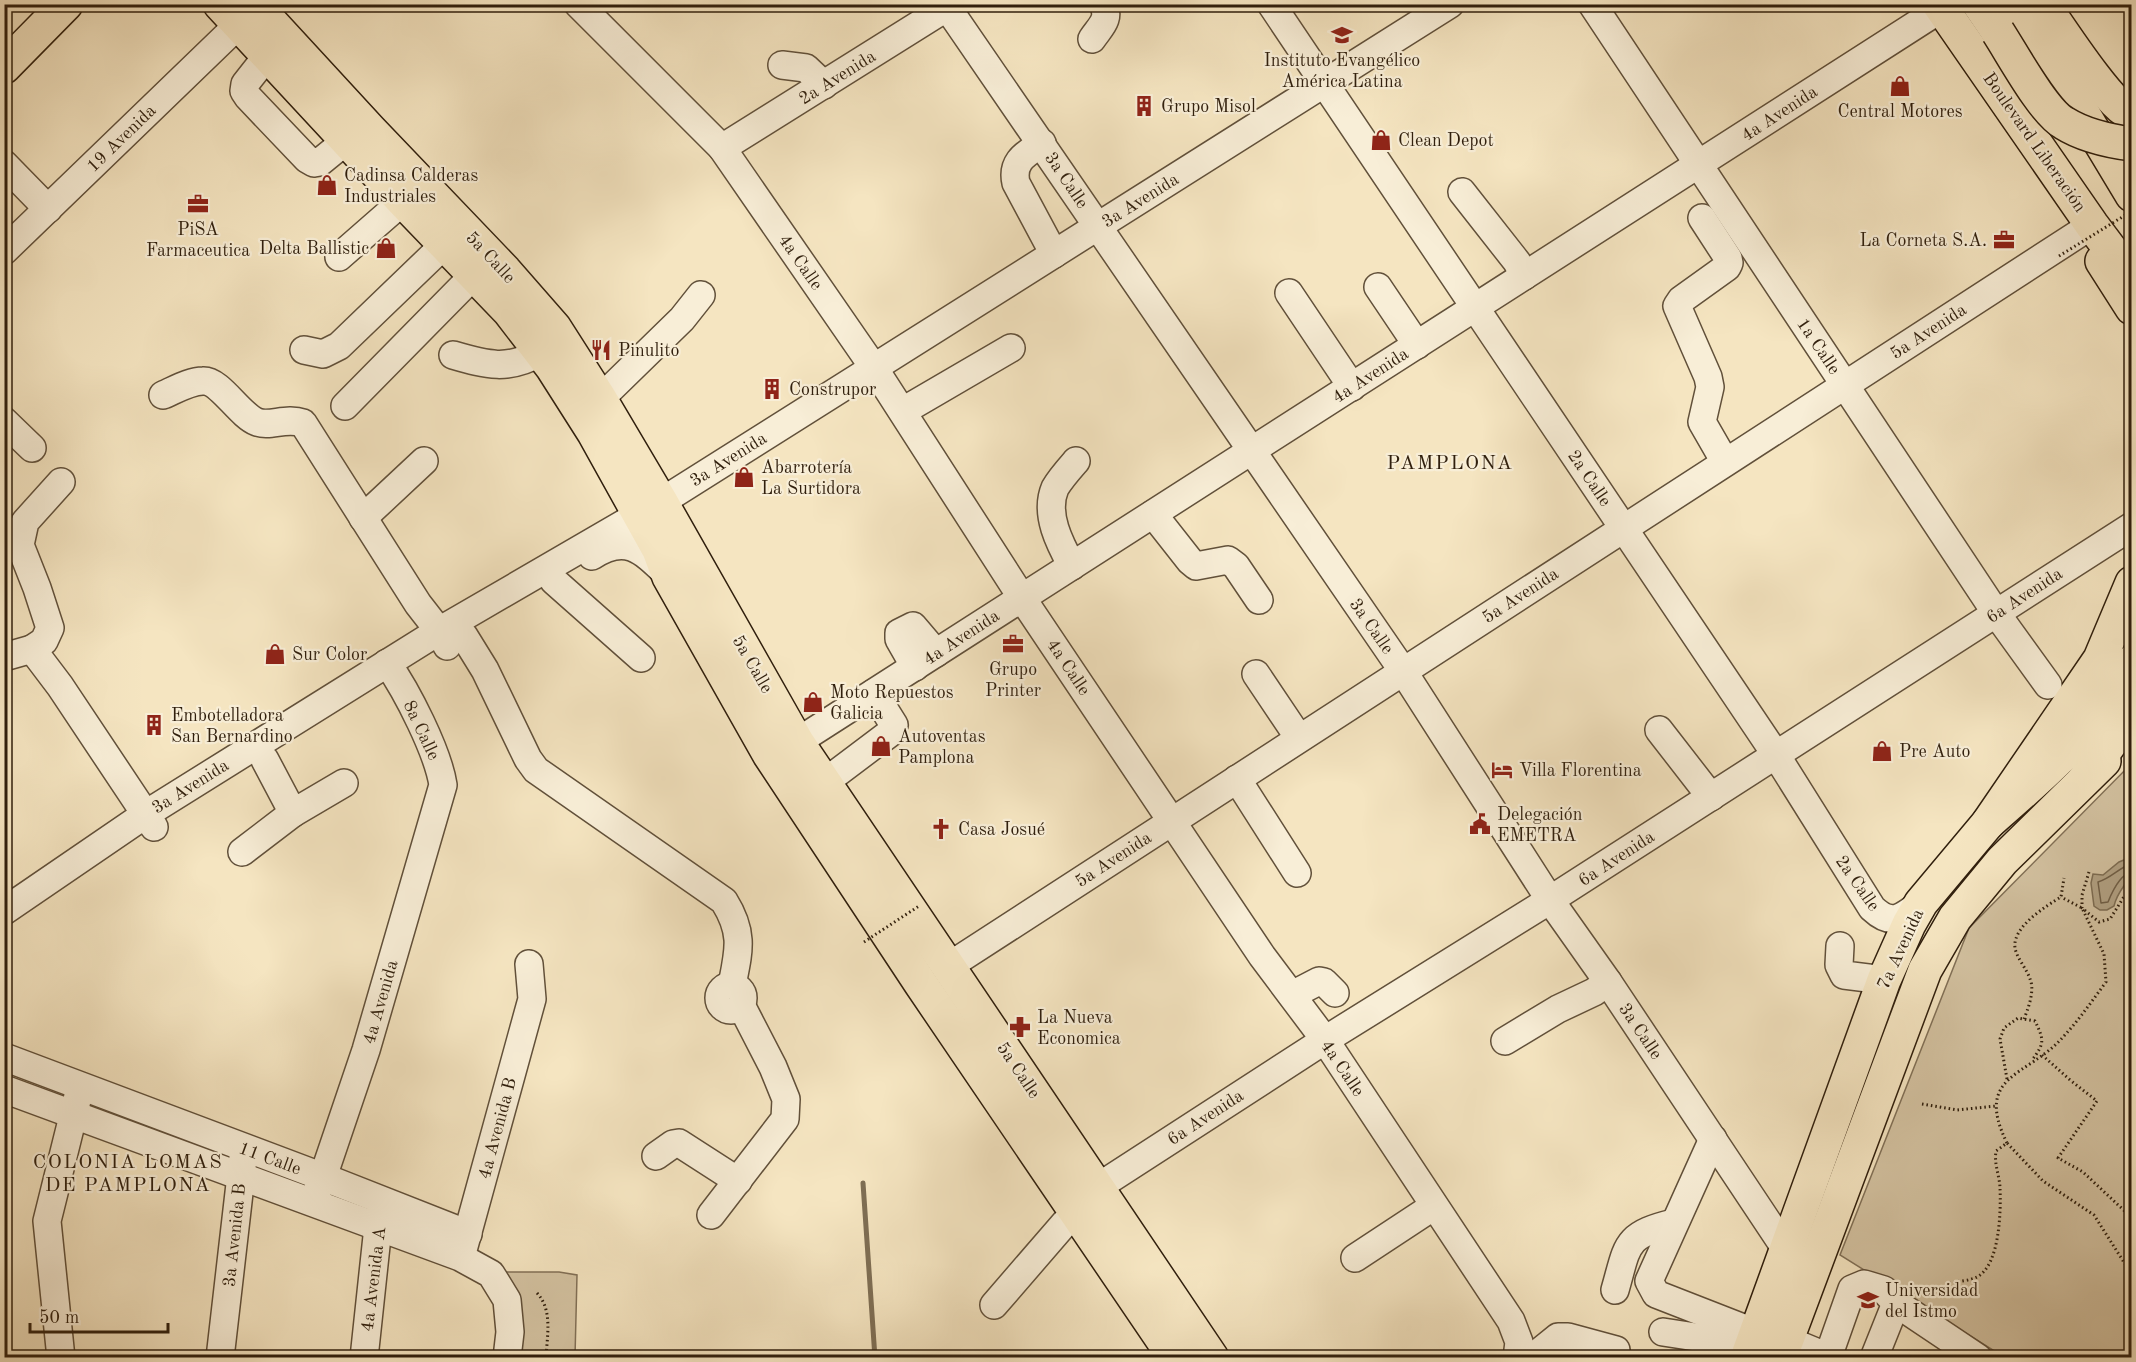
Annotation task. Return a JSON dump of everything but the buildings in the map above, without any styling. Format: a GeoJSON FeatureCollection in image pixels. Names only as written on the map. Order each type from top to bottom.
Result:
{"type":"FeatureCollection","features":[{"type":"Feature","properties":{"kind":"main road"},"geometry":{"type":"LineString","coordinates":[[4,67],[66,4]]}},
{"type":"Feature","properties":{"kind":"main road"},"geometry":{"type":"LineString","coordinates":[[1979,4],[2005,18],[2061,77],[2088,111]]}},
{"type":"Feature","properties":{"kind":"main road"},"geometry":{"type":"LineString","coordinates":[[2005,18],[2046,107],[2062,123],[2115,142],[2130,123],[2043,4]]}},
{"type":"Feature","properties":{"kind":"main road","name":"Boulevard Liberación"},"geometry":{"type":"LineString","coordinates":[[1941,6],[2092,225],[2132,278]]}},
{"type":"Feature","properties":{"kind":"main road","name":"5a Calle"},"geometry":{"type":"LineString","coordinates":[[237,11],[267,56],[402,201],[555,358],[600,399],[650,508],[664,563],[770,754],[921,984],[1175,1358]]}},
{"type":"Feature","properties":{"kind":"main road","name":"5a Calle"},"geometry":{"type":"LineString","coordinates":[[237,11],[370,130],[505,271],[554,327],[555,358],[594,433],[650,508],[797,742],[1212,1358]]}},
{"type":"Feature","properties":{"kind":"main road"},"geometry":{"type":"LineString","coordinates":[[2061,77],[2132,195]]}},
{"type":"Feature","properties":{"kind":"main road"},"geometry":{"type":"LineString","coordinates":[[2092,225],[2101,260],[2132,308]]}},
{"type":"Feature","properties":{"kind":"main road","name":"7a Avenida"},"geometry":{"type":"LineString","coordinates":[[1764,1348],[1787,1251],[1884,980],[1908,924],[1921,903],[1988,823],[2100,659],[2132,583]]}},
{"type":"Feature","properties":{"kind":"main road"},"geometry":{"type":"LineString","coordinates":[[1988,823],[2072,748],[2109,699],[2132,662]]}},
{"type":"Feature","properties":{"kind":"main road"},"geometry":{"type":"LineString","coordinates":[[2084,780],[2132,712]]}},
{"type":"Feature","properties":{"kind":"main road","name":"7a Avenida"},"geometry":{"type":"LineString","coordinates":[[1764,1348],[1925,970],[1955,918],[2002,861],[2132,735]]}},
{"type":"Feature","properties":{"kind":"street","name":"4a Calle"},"geometry":{"type":"LineString","coordinates":[[578,4],[722,148],[903,411],[1022,598],[1262,956],[1325,1040],[1511,1321],[1519,1342],[1517,1358]]}},
{"type":"Feature","properties":{"kind":"street"},"geometry":{"type":"LineString","coordinates":[[1092,39],[1106,20],[1107,13],[1103,4]]}},
{"type":"Feature","properties":{"kind":"street","name":"2a Calle"},"geometry":{"type":"LineString","coordinates":[[1270,4],[1776,755],[1872,908],[1879,915],[1890,919],[1902,918],[1921,903]]}},
{"type":"Feature","properties":{"kind":"street","name":"1a Calle"},"geometry":{"type":"LineString","coordinates":[[1592,4],[1996,612],[2048,685]]}},
{"type":"Feature","properties":{"kind":"street","name":"2a Avenida"},"geometry":{"type":"LineString","coordinates":[[722,148],[950,6]]}},
{"type":"Feature","properties":{"kind":"street","name":"3a Calle"},"geometry":{"type":"LineString","coordinates":[[950,6],[1250,452],[1403,671],[1550,900],[1608,982],[1787,1251]]}},
{"type":"Feature","properties":{"kind":"street","name":"4a Avenida"},"geometry":{"type":"LineString","coordinates":[[797,742],[1941,6]]}},
{"type":"Feature","properties":{"kind":"street","name":"3a Avenida"},"geometry":{"type":"LineString","coordinates":[[450,638],[650,508],[1324,84],[1440,7]]}},
{"type":"Feature","properties":{"kind":"street","name":"19 Avenida"},"geometry":{"type":"LineString","coordinates":[[4,251],[48,209],[237,11]]}},
{"type":"Feature","properties":{"kind":"street"},"geometry":{"type":"LineString","coordinates":[[267,56],[245,84],[244,91],[307,159],[314,163],[320,162],[347,140]]}},
{"type":"Feature","properties":{"kind":"street"},"geometry":{"type":"LineString","coordinates":[[782,65],[806,68],[824,85]]}},
{"type":"Feature","properties":{"kind":"street"},"geometry":{"type":"LineString","coordinates":[[1042,143],[1027,153],[1016,166],[1014,173],[1016,183],[1054,254]]}},
{"type":"Feature","properties":{"kind":"street"},"geometry":{"type":"LineString","coordinates":[[4,164],[48,209]]}},
{"type":"Feature","properties":{"kind":"street"},"geometry":{"type":"LineString","coordinates":[[1461,192],[1517,262],[1524,276]]}},
{"type":"Feature","properties":{"kind":"street"},"geometry":{"type":"LineString","coordinates":[[339,258],[402,201]]}},
{"type":"Feature","properties":{"kind":"street"},"geometry":{"type":"LineString","coordinates":[[1702,218],[1729,263],[1727,267],[1681,300],[1677,306],[1708,377],[1710,387],[1702,422],[1725,462]]}},
{"type":"Feature","properties":{"kind":"street","name":"5a Avenida"},"geometry":{"type":"LineString","coordinates":[[949,966],[2092,225]]}},
{"type":"Feature","properties":{"kind":"street"},"geometry":{"type":"LineString","coordinates":[[304,350],[323,354],[339,346],[445,244]]}},
{"type":"Feature","properties":{"kind":"street"},"geometry":{"type":"LineString","coordinates":[[345,406],[474,274]]}},
{"type":"Feature","properties":{"kind":"street"},"geometry":{"type":"LineString","coordinates":[[1378,287],[1417,345]]}},
{"type":"Feature","properties":{"kind":"street"},"geometry":{"type":"LineString","coordinates":[[1289,293],[1352,387]]}},
{"type":"Feature","properties":{"kind":"street"},"geometry":{"type":"LineString","coordinates":[[600,399],[682,319],[701,295]]}},
{"type":"Feature","properties":{"kind":"street"},"geometry":{"type":"LineString","coordinates":[[903,411],[1011,348]]}},
{"type":"Feature","properties":{"kind":"street"},"geometry":{"type":"LineString","coordinates":[[453,355],[486,365],[505,365],[555,358]]}},
{"type":"Feature","properties":{"kind":"street"},"geometry":{"type":"LineString","coordinates":[[163,395],[204,380],[214,383],[243,413],[259,423],[292,419],[303,423],[418,604],[485,670],[528,759],[536,770],[724,901],[734,917],[739,939],[736,995],[773,1067],[786,1099],[785,1119],[711,1215]]}},
{"type":"Feature","properties":{"kind":"street"},"geometry":{"type":"LineString","coordinates":[[4,422],[32,448]]}},
{"type":"Feature","properties":{"kind":"street"},"geometry":{"type":"LineString","coordinates":[[363,518],[424,461]]}},
{"type":"Feature","properties":{"kind":"street"},"geometry":{"type":"LineString","coordinates":[[1072,566],[1051,516],[1055,489],[1076,461]]}},
{"type":"Feature","properties":{"kind":"street"},"geometry":{"type":"LineString","coordinates":[[4,657],[32,649],[44,640],[50,628],[20,546],[25,522],[61,482]]}},
{"type":"Feature","properties":{"kind":"street"},"geometry":{"type":"LineString","coordinates":[[1153,514],[1196,566],[1228,560],[1236,566],[1259,600]]}},
{"type":"Feature","properties":{"kind":"street","name":"6a Avenida"},"geometry":{"type":"LineString","coordinates":[[1098,1187],[2132,526]]}},
{"type":"Feature","properties":{"kind":"street","name":"3a Avenida"},"geometry":{"type":"LineString","coordinates":[[4,911],[392,671],[554,581],[603,549],[622,544],[634,547],[651,559],[664,563]]}},
{"type":"Feature","properties":{"kind":"street"},"geometry":{"type":"LineString","coordinates":[[554,581],[641,658]]}},
{"type":"Feature","properties":{"kind":"street"},"geometry":{"type":"LineString","coordinates":[[32,649],[150,821]]}},
{"type":"Feature","properties":{"kind":"street","name":"3a Avenida"},"geometry":{"type":"LineString","coordinates":[[4,920],[34,903],[150,821],[265,760],[392,671]]}},
{"type":"Feature","properties":{"kind":"street","name":"8a Calle"},"geometry":{"type":"LineString","coordinates":[[392,671],[440,768],[443,785],[439,801]]}},
{"type":"Feature","properties":{"kind":"street"},"geometry":{"type":"LineString","coordinates":[[1256,674],[1299,738]]}},
{"type":"Feature","properties":{"kind":"street"},"geometry":{"type":"LineString","coordinates":[[825,782],[893,729],[894,725],[874,693]]}},
{"type":"Feature","properties":{"kind":"street"},"geometry":{"type":"LineString","coordinates":[[1659,730],[1711,796]]}},
{"type":"Feature","properties":{"kind":"street"},"geometry":{"type":"LineString","coordinates":[[265,760],[293,813]]}},
{"type":"Feature","properties":{"kind":"street"},"geometry":{"type":"LineString","coordinates":[[1237,779],[1297,873]]}},
{"type":"Feature","properties":{"kind":"street"},"geometry":{"type":"LineString","coordinates":[[242,852],[293,813],[344,783]]}},
{"type":"Feature","properties":{"kind":"street","name":"4a Avenida"},"geometry":{"type":"LineString","coordinates":[[318,1189],[366,1050],[439,801]]}},
{"type":"Feature","properties":{"kind":"street"},"geometry":{"type":"LineString","coordinates":[[1840,946],[1839,965],[1844,975],[1884,980]]}},
{"type":"Feature","properties":{"kind":"street","name":"4a Avenida B"},"geometry":{"type":"LineString","coordinates":[[464,1246],[532,999],[529,964]]}},
{"type":"Feature","properties":{"kind":"street"},"geometry":{"type":"LineString","coordinates":[[1292,995],[1319,981],[1324,982],[1335,993]]}},
{"type":"Feature","properties":{"kind":"street"},"geometry":{"type":"LineString","coordinates":[[1505,1041],[1608,982]]}},
{"type":"Feature","properties":{"kind":"street","name":"11 Calle"},"geometry":{"type":"LineString","coordinates":[[4,1057],[80,1086],[242,1161]]}},
{"type":"Feature","properties":{"kind":"street"},"geometry":{"type":"LineString","coordinates":[[61,1358],[47,1221],[80,1086]]}},
{"type":"Feature","properties":{"kind":"street","name":"11 Calle"},"geometry":{"type":"LineString","coordinates":[[4,1089],[73,1113],[242,1161],[318,1189],[384,1201],[464,1246]]}},
{"type":"Feature","properties":{"kind":"street"},"geometry":{"type":"LineString","coordinates":[[1713,1139],[1649,1281],[1656,1294],[1764,1348]]}},
{"type":"Feature","properties":{"kind":"street"},"geometry":{"type":"LineString","coordinates":[[656,1156],[673,1144],[679,1143],[738,1181]]}},
{"type":"Feature","properties":{"kind":"street","name":"3a Avenida B"},"geometry":{"type":"LineString","coordinates":[[220,1358],[242,1161]]}},
{"type":"Feature","properties":{"kind":"street","name":"11 Calle"},"geometry":{"type":"LineString","coordinates":[[318,1189],[378,1227],[464,1246]]}},
{"type":"Feature","properties":{"kind":"street","name":"4a Avenida A"},"geometry":{"type":"LineString","coordinates":[[364,1358],[378,1227],[384,1201]]}},
{"type":"Feature","properties":{"kind":"street"},"geometry":{"type":"LineString","coordinates":[[1354,1258],[1434,1206]]}},
{"type":"Feature","properties":{"kind":"street"},"geometry":{"type":"LineString","coordinates":[[994,1305],[1064,1224],[1077,1214]]}},
{"type":"Feature","properties":{"kind":"street"},"geometry":{"type":"LineString","coordinates":[[1615,1290],[1629,1243],[1649,1229],[1674,1223]]}},
{"type":"Feature","properties":{"kind":"street"},"geometry":{"type":"LineString","coordinates":[[464,1246],[491,1274],[507,1300],[510,1332],[507,1358]]}},
{"type":"Feature","properties":{"kind":"street"},"geometry":{"type":"LineString","coordinates":[[1663,1332],[1828,1358],[1852,1289],[1864,1284],[1884,1290],[1896,1303],[1978,1358]]}},
{"type":"Feature","properties":{"kind":"street"},"geometry":{"type":"LineString","coordinates":[[1874,1358],[1896,1303]]}},
{"type":"Feature","properties":{"kind":"street"},"geometry":{"type":"LineString","coordinates":[[1532,1358],[1558,1337],[1568,1337],[1616,1350]]}},
{"type":"Feature","properties":{"kind":"path"},"geometry":{"type":"LineString","coordinates":[[2059,256],[2132,211]]}},
{"type":"Feature","properties":{"kind":"path"},"geometry":{"type":"LineString","coordinates":[[2089,872],[2082,895],[2082,908],[2104,954],[2106,982],[2062,1039],[2007,1080],[1998,1092],[1996,1117],[2007,1143],[2043,1181],[2094,1215],[2130,1274]]}},
{"type":"Feature","properties":{"kind":"path"},"geometry":{"type":"LineString","coordinates":[[2024,1019],[2029,1007],[2032,983],[2015,949],[2016,942],[2020,932],[2032,916],[2061,897],[2064,878]]}},
{"type":"Feature","properties":{"kind":"path"},"geometry":{"type":"LineString","coordinates":[[2061,897],[2082,908],[2099,922],[2110,920],[2132,884]]}},
{"type":"Feature","properties":{"kind":"path"},"geometry":{"type":"LineString","coordinates":[[864,942],[919,906]]}},
{"type":"Feature","properties":{"kind":"path"},"geometry":{"type":"LineString","coordinates":[[2007,1080],[2000,1039],[2004,1028],[2018,1018],[2035,1021],[2043,1038],[2041,1048],[2029,1064]]}},
{"type":"Feature","properties":{"kind":"path"},"geometry":{"type":"LineString","coordinates":[[2042,1055],[2097,1101],[2058,1158],[2083,1172],[2132,1218]]}},
{"type":"Feature","properties":{"kind":"path"},"geometry":{"type":"LineString","coordinates":[[1922,1104],[1957,1110],[1996,1106]]}},
{"type":"Feature","properties":{"kind":"path"},"geometry":{"type":"LineString","coordinates":[[1949,1283],[1977,1277],[1991,1263],[2001,1220],[1996,1151],[2007,1143]]}},
{"type":"Feature","properties":{"kind":"path"},"geometry":{"type":"LineString","coordinates":[[2130,1274],[2132,1263]]}},
{"type":"Feature","properties":{"kind":"path"},"geometry":{"type":"LineString","coordinates":[[537,1293],[544,1301],[548,1324],[546,1358]]}},
{"type":"Feature","properties":{"kind":"shaded area"},"geometry":{"type":"Polygon","coordinates":[[[2131,764],[2131,1357],[2004,1357],[1840,1255],[1969,928],[2131,764]]]}},
{"type":"Feature","properties":{"kind":"shaded area"},"geometry":{"type":"Polygon","coordinates":[[[502,1272],[559,1272],[577,1275],[575,1357],[513,1357],[502,1272]]]}},
{"type":"Feature","properties":{"kind":"water"},"geometry":{"type":"Polygon","coordinates":[[[2131,857],[2131,873],[2114,906],[2107,910],[2100,910],[2094,906],[2091,883],[2093,874],[2103,875],[2119,862],[2131,857]]]}},
{"type":"Feature","properties":{"kind":"waterway"},"geometry":{"type":"LineString","coordinates":[[863,1183],[875,1358]]}},
{"type":"Feature","properties":{"kind":"place","name":"Instituto Evangélico América Latina"},"geometry":{"type":"Point","coordinates":[1342,35]}},
{"type":"Feature","properties":{"kind":"place","name":"Central Motores"},"geometry":{"type":"Point","coordinates":[1900,86]}},
{"type":"Feature","properties":{"kind":"place","name":"Grupo Misol"},"geometry":{"type":"Point","coordinates":[1144,106]}},
{"type":"Feature","properties":{"kind":"place","name":"Clean Depot"},"geometry":{"type":"Point","coordinates":[1381,140]}},
{"type":"Feature","properties":{"kind":"place","name":"Cadinsa Calderas Industriales"},"geometry":{"type":"Point","coordinates":[327,185]}},
{"type":"Feature","properties":{"kind":"place","name":"PiSA Farmaceutica"},"geometry":{"type":"Point","coordinates":[198,204]}},
{"type":"Feature","properties":{"kind":"place","name":"La Corneta S.A."},"geometry":{"type":"Point","coordinates":[2004,240]}},
{"type":"Feature","properties":{"kind":"place","name":"Delta Ballistic"},"geometry":{"type":"Point","coordinates":[386,248]}},
{"type":"Feature","properties":{"kind":"place","name":"Pinulito"},"geometry":{"type":"Point","coordinates":[601,350]}},
{"type":"Feature","properties":{"kind":"place","name":"Construpor"},"geometry":{"type":"Point","coordinates":[772,389]}},
{"type":"Feature","properties":{"kind":"place","name":"Abarrotería La Surtidora"},"geometry":{"type":"Point","coordinates":[744,477]}},
{"type":"Feature","properties":{"kind":"place","name":"Grupo Printer"},"geometry":{"type":"Point","coordinates":[1013,644]}},
{"type":"Feature","properties":{"kind":"place","name":"Sur Color"},"geometry":{"type":"Point","coordinates":[275,654]}},
{"type":"Feature","properties":{"kind":"place","name":"Moto Repuestos Galicia"},"geometry":{"type":"Point","coordinates":[813,702]}},
{"type":"Feature","properties":{"kind":"place","name":"Embotelladora San Bernardino"},"geometry":{"type":"Point","coordinates":[154,725]}},
{"type":"Feature","properties":{"kind":"place","name":"Autoventas Pamplona"},"geometry":{"type":"Point","coordinates":[881,746]}},
{"type":"Feature","properties":{"kind":"place","name":"Pre Auto"},"geometry":{"type":"Point","coordinates":[1882,751]}},
{"type":"Feature","properties":{"kind":"place","name":"Villa Florentina"},"geometry":{"type":"Point","coordinates":[1502,770]}},
{"type":"Feature","properties":{"kind":"place","name":"Delegación EMETRA"},"geometry":{"type":"Point","coordinates":[1480,824]}},
{"type":"Feature","properties":{"kind":"place","name":"Casa Josué"},"geometry":{"type":"Point","coordinates":[941,829]}},
{"type":"Feature","properties":{"kind":"place","name":"La Nueva Economica"},"geometry":{"type":"Point","coordinates":[1020,1027]}},
{"type":"Feature","properties":{"kind":"place","name":"Universidad del Istmo"},"geometry":{"type":"Point","coordinates":[1868,1300]}},
{"type":"Feature","properties":{"kind":"district","name":"PAMPLONA"},"geometry":{"type":"Point","coordinates":[1450,462]}},
{"type":"Feature","properties":{"kind":"district","name":"COLONIA LOMAS DE PAMPLONA"},"geometry":{"type":"Point","coordinates":[128,1172]}}]}
